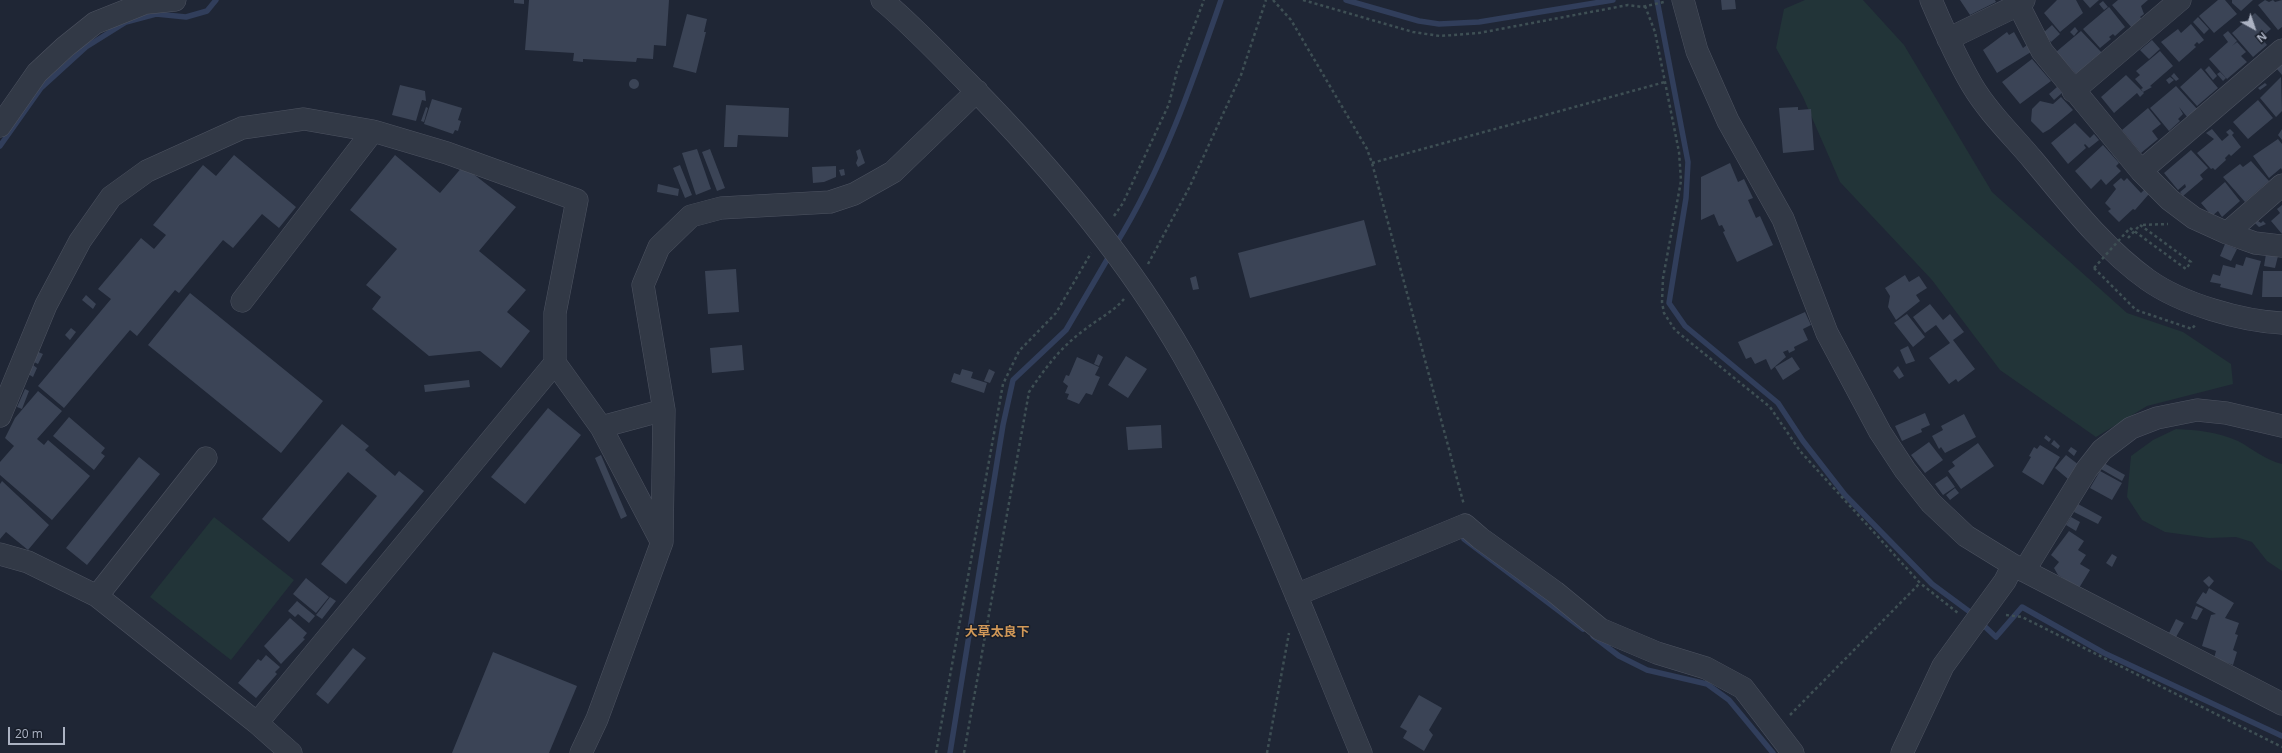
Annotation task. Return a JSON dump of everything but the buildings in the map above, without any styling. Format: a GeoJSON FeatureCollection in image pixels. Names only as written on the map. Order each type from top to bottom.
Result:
{"type":"FeatureCollection","features":[{"type":"Feature","properties":{"kind":"street"},"geometry":{"type":"LineString","coordinates":[[0,126],[38,73],[65,47],[95,23],[145,3],[175,0]]}},
{"type":"Feature","properties":{"kind":"street"},"geometry":{"type":"LineString","coordinates":[[882,0],[905,19],[1014,129],[1101,234],[1152,305],[1183,355],[1259,504],[1360,753]]}},
{"type":"Feature","properties":{"kind":"street"},"geometry":{"type":"LineString","coordinates":[[1931,0],[1948,39],[1972,85],[1992,113],[2099,237],[2149,281],[2193,302],[2261,322],[2282,324]]}},
{"type":"Feature","properties":{"kind":"street"},"geometry":{"type":"LineString","coordinates":[[2073,91],[2180,0]]}},
{"type":"Feature","properties":{"kind":"street"},"geometry":{"type":"LineString","coordinates":[[1674,1],[1728,121],[1783,219],[1828,334],[1880,432],[1905,470],[1931,503],[1966,536],[2018,568],[2282,704]]}},
{"type":"Feature","properties":{"kind":"street"},"geometry":{"type":"LineString","coordinates":[[1948,39],[2019,2],[2042,51],[2073,91],[2141,171],[2170,200],[2186,212],[2227,233],[2255,242],[2282,246]]}},
{"type":"Feature","properties":{"kind":"street"},"geometry":{"type":"LineString","coordinates":[[2141,171],[2282,50]]}},
{"type":"Feature","properties":{"kind":"street"},"geometry":{"type":"LineString","coordinates":[[581,753],[597,719],[662,542],[664,410],[643,285],[659,247],[691,216],[721,208],[830,202],[854,194],[893,172],[977,92]]}},
{"type":"Feature","properties":{"kind":"street"},"geometry":{"type":"LineString","coordinates":[[0,416],[50,299],[80,241],[111,197],[146,171],[242,128],[304,119],[372,131],[447,153],[577,200],[555,313],[555,363],[601,427],[662,542]]}},
{"type":"Feature","properties":{"kind":"street"},"geometry":{"type":"LineString","coordinates":[[242,301],[372,131]]}},
{"type":"Feature","properties":{"kind":"street"},"geometry":{"type":"LineString","coordinates":[[2227,233],[2282,185]]}},
{"type":"Feature","properties":{"kind":"street"},"geometry":{"type":"LineString","coordinates":[[257,723],[555,363]]}},
{"type":"Feature","properties":{"kind":"street"},"geometry":{"type":"LineString","coordinates":[[601,427],[664,410]]}},
{"type":"Feature","properties":{"kind":"street"},"geometry":{"type":"LineString","coordinates":[[1902,753],[1943,666],[2005,581],[2018,568],[2102,450],[2131,428],[2157,418],[2198,410],[2226,413],[2282,426]]}},
{"type":"Feature","properties":{"kind":"street"},"geometry":{"type":"LineString","coordinates":[[97,596],[206,458]]}},
{"type":"Feature","properties":{"kind":"street"},"geometry":{"type":"LineString","coordinates":[[1296,595],[1465,525],[1480,538],[1555,592],[1600,629],[1657,653],[1706,668],[1743,688],[1794,753]]}},
{"type":"Feature","properties":{"kind":"street"},"geometry":{"type":"LineString","coordinates":[[0,554],[28,562],[97,596],[257,723],[290,753]]}},
{"type":"Feature","properties":{"kind":"path"},"geometry":{"type":"LineString","coordinates":[[936,753],[1003,384],[1019,351],[1056,313],[1101,234],[1123,203],[1151,146],[1169,104],[1177,71],[1204,0]]}},
{"type":"Feature","properties":{"kind":"path"},"geometry":{"type":"LineString","coordinates":[[964,753],[1029,392],[1051,359],[1084,330],[1116,308],[1136,284],[1189,188],[1238,82],[1266,0]]}},
{"type":"Feature","properties":{"kind":"path"},"geometry":{"type":"LineString","coordinates":[[1273,0],[1291,20],[1367,149],[1467,515],[1465,525]]}},
{"type":"Feature","properties":{"kind":"path"},"geometry":{"type":"LineString","coordinates":[[1303,0],[1414,32],[1440,36],[1479,32],[1628,5],[1647,6],[1674,1]]}},
{"type":"Feature","properties":{"kind":"path"},"geometry":{"type":"LineString","coordinates":[[1647,6],[1655,32],[1679,152],[1681,180],[1663,278],[1662,302],[1664,313],[1675,330],[1770,407],[1800,451],[1920,583],[1973,625]]}},
{"type":"Feature","properties":{"kind":"path"},"geometry":{"type":"LineString","coordinates":[[1372,163],[1665,82]]}},
{"type":"Feature","properties":{"kind":"path"},"geometry":{"type":"LineString","coordinates":[[2127,238],[2140,225],[2178,224],[2186,212]]}},
{"type":"Feature","properties":{"kind":"path"},"geometry":{"type":"LineString","coordinates":[[2140,225],[2191,262],[2186,269],[2130,228],[2094,268],[2136,310],[2192,329],[2196,324]]}},
{"type":"Feature","properties":{"kind":"path"},"geometry":{"type":"LineString","coordinates":[[1789,716],[1920,583]]}},
{"type":"Feature","properties":{"kind":"path"},"geometry":{"type":"LineString","coordinates":[[2001,619],[2006,614],[2022,617],[2282,746]]}},
{"type":"Feature","properties":{"kind":"path"},"geometry":{"type":"LineString","coordinates":[[1267,753],[1290,625]]}},
{"type":"Feature","properties":{"kind":"shaded area"},"geometry":{"type":"Polygon","coordinates":[[[1805,0],[1863,0],[1904,45],[1992,192],[2127,313],[2183,332],[2231,364],[2233,384],[2147,406],[2096,437],[2000,370],[1932,280],[1840,182],[1803,97],[1776,48],[1784,9],[1805,0]]]}},
{"type":"Feature","properties":{"kind":"shaded area"},"geometry":{"type":"Polygon","coordinates":[[[2176,429],[2223,435],[2238,441],[2265,457],[2282,464],[2282,571],[2267,561],[2252,542],[2236,537],[2209,538],[2165,532],[2142,520],[2127,497],[2131,456],[2153,440],[2176,429]]]}},
{"type":"Feature","properties":{"kind":"shaded area"},"geometry":{"type":"Polygon","coordinates":[[[214,517],[294,580],[231,660],[150,597],[214,517]]]}},
{"type":"Feature","properties":{"kind":"waterway"},"geometry":{"type":"LineString","coordinates":[[0,146],[41,88],[86,47],[126,22],[156,14],[186,17],[207,11],[216,0]]}},
{"type":"Feature","properties":{"kind":"waterway"},"geometry":{"type":"LineString","coordinates":[[1116,244],[1133,215],[1162,156],[1199,63],[1221,0]]}},
{"type":"Feature","properties":{"kind":"waterway"},"geometry":{"type":"LineString","coordinates":[[1346,0],[1419,21],[1439,24],[1479,22],[1613,0]]}},
{"type":"Feature","properties":{"kind":"waterway"},"geometry":{"type":"LineString","coordinates":[[1657,0],[1688,162],[1686,198],[1669,303],[1685,326],[1778,403],[1803,441],[1845,495],[1932,584],[1974,615]]}},
{"type":"Feature","properties":{"kind":"waterway"},"geometry":{"type":"LineString","coordinates":[[950,753],[1003,425],[1013,380],[1066,330],[1111,253]]}},
{"type":"Feature","properties":{"kind":"waterway"},"geometry":{"type":"LineString","coordinates":[[1464,539],[1583,629]]}},
{"type":"Feature","properties":{"kind":"waterway"},"geometry":{"type":"LineString","coordinates":[[1980,622],[1996,637],[2022,607],[2104,653],[2282,736]]}},
{"type":"Feature","properties":{"kind":"waterway"},"geometry":{"type":"LineString","coordinates":[[1593,636],[1619,656],[1647,670],[1707,684],[1729,700],[1773,753]]}},
{"type":"Feature","properties":{"kind":"district","name":"大草太良下"},"geometry":{"type":"Point","coordinates":[997,632]}}]}
